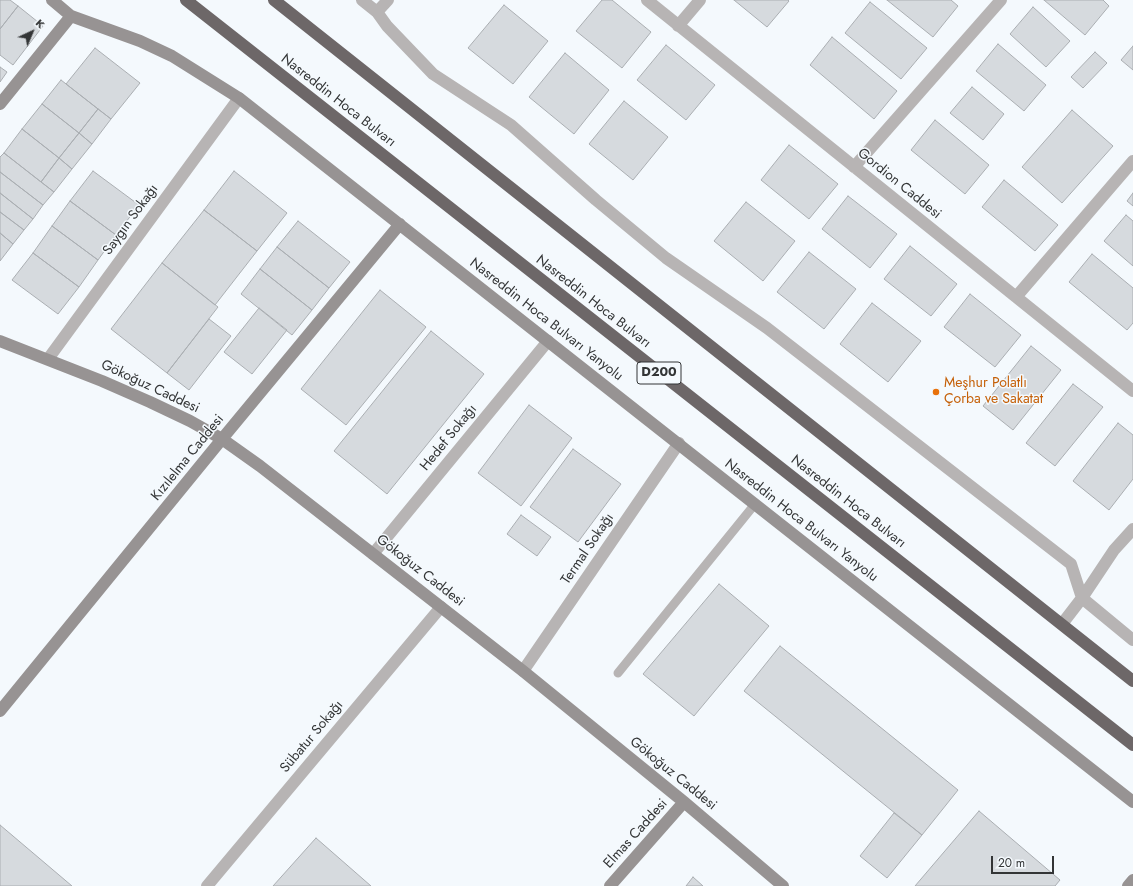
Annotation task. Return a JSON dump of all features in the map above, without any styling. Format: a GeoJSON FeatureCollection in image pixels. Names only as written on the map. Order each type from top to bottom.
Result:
{"type":"FeatureCollection","features":[{"type":"Feature","properties":{"kind":"highway","name":"Nasreddin Hoca Bulvarı"},"geometry":{"type":"LineString","coordinates":[[186,0],[1133,746]]}},
{"type":"Feature","properties":{"kind":"highway"},"geometry":{"type":"LineString","coordinates":[[274,0],[1133,681]]}},
{"type":"Feature","properties":{"kind":"street"},"geometry":{"type":"LineString","coordinates":[[0,104],[71,16],[52,0]]}},
{"type":"Feature","properties":{"kind":"street"},"geometry":{"type":"LineString","coordinates":[[362,0],[377,12],[387,26],[433,74],[511,125],[596,200],[666,258],[767,328],[1071,564],[1082,598],[1133,640]]}},
{"type":"Feature","properties":{"kind":"street"},"geometry":{"type":"LineString","coordinates":[[377,12],[388,0]]}},
{"type":"Feature","properties":{"kind":"street","name":"Gordion Caddesi"},"geometry":{"type":"LineString","coordinates":[[646,0],[1133,392]]}},
{"type":"Feature","properties":{"kind":"street"},"geometry":{"type":"LineString","coordinates":[[678,26],[700,0]]}},
{"type":"Feature","properties":{"kind":"street"},"geometry":{"type":"LineString","coordinates":[[854,167],[1001,0]]}},
{"type":"Feature","properties":{"kind":"street","name":"Nasreddin Hoca Bulvarı Yanyolu"},"geometry":{"type":"LineString","coordinates":[[71,16],[140,41],[172,56],[239,98],[1133,802]]}},
{"type":"Feature","properties":{"kind":"street","name":"Saygın Sokağı"},"geometry":{"type":"LineString","coordinates":[[48,359],[239,98]]}},
{"type":"Feature","properties":{"kind":"street"},"geometry":{"type":"LineString","coordinates":[[1016,297],[1133,161]]}},
{"type":"Feature","properties":{"kind":"street","name":"Kızılelma Caddesi"},"geometry":{"type":"LineString","coordinates":[[0,711],[400,224]]}},
{"type":"Feature","properties":{"kind":"street","name":"Gökoğuz Caddesi"},"geometry":{"type":"LineString","coordinates":[[0,341],[48,359],[150,402],[190,421],[222,439],[260,466],[523,671],[684,802],[783,886]]}},
{"type":"Feature","properties":{"kind":"street","name":"Hedef Sokağı"},"geometry":{"type":"LineString","coordinates":[[373,554],[548,341]]}},
{"type":"Feature","properties":{"kind":"street","name":"Termal Sokağı"},"geometry":{"type":"LineString","coordinates":[[523,671],[679,443]]}},
{"type":"Feature","properties":{"kind":"street"},"geometry":{"type":"LineString","coordinates":[[1062,624],[1082,598],[1114,550],[1133,529]]}},
{"type":"Feature","properties":{"kind":"street","name":"Sübatur Sokağı"},"geometry":{"type":"LineString","coordinates":[[206,886],[441,607]]}},
{"type":"Feature","properties":{"kind":"street","name":"Elmas Caddesi"},"geometry":{"type":"LineString","coordinates":[[610,886],[684,802]]}},
{"type":"Feature","properties":{"kind":"street"},"geometry":{"type":"LineString","coordinates":[[1128,886],[1133,880]]}},
{"type":"Feature","properties":{"kind":"lane"},"geometry":{"type":"LineString","coordinates":[[618,673],[755,504]]}},
{"type":"Feature","properties":{"kind":"building"},"geometry":{"type":"Polygon","coordinates":[[[0,0],[10,0],[18,6],[0,29],[0,0]]]}},
{"type":"Feature","properties":{"kind":"building"},"geometry":{"type":"Polygon","coordinates":[[[602,0],[612,0],[651,32],[622,68],[576,31],[602,0]]]}},
{"type":"Feature","properties":{"kind":"building"},"geometry":{"type":"Polygon","coordinates":[[[734,0],[788,0],[789,1],[767,27],[734,0]]]}},
{"type":"Feature","properties":{"kind":"building"},"geometry":{"type":"Polygon","coordinates":[[[887,0],[951,0],[958,6],[933,37],[887,0]]]}},
{"type":"Feature","properties":{"kind":"building"},"geometry":{"type":"Polygon","coordinates":[[[1044,0],[1103,0],[1109,6],[1085,35],[1044,0]]]}},
{"type":"Feature","properties":{"kind":"building"},"geometry":{"type":"Polygon","coordinates":[[[870,2],[927,48],[901,79],[845,33],[870,2]]]}},
{"type":"Feature","properties":{"kind":"building"},"geometry":{"type":"Polygon","coordinates":[[[504,5],[548,41],[513,84],[468,48],[504,5]]]}},
{"type":"Feature","properties":{"kind":"building"},"geometry":{"type":"Polygon","coordinates":[[[18,6],[43,26],[13,65],[0,55],[0,29],[18,6]]]}},
{"type":"Feature","properties":{"kind":"building"},"geometry":{"type":"Polygon","coordinates":[[[1033,7],[1070,41],[1046,67],[1010,34],[1033,7]]]}},
{"type":"Feature","properties":{"kind":"building"},"geometry":{"type":"Polygon","coordinates":[[[832,37],[897,91],[874,119],[810,65],[832,37]]]}},
{"type":"Feature","properties":{"kind":"building"},"geometry":{"type":"Polygon","coordinates":[[[998,44],[1046,85],[1024,111],[976,71],[998,44]]]}},
{"type":"Feature","properties":{"kind":"building"},"geometry":{"type":"Polygon","coordinates":[[[666,45],[715,85],[686,120],[637,80],[666,45]]]}},
{"type":"Feature","properties":{"kind":"building"},"geometry":{"type":"Polygon","coordinates":[[[1133,46],[1133,70],[1121,60],[1133,46]]]}},
{"type":"Feature","properties":{"kind":"building"},"geometry":{"type":"Polygon","coordinates":[[[95,48],[140,83],[111,119],[66,84],[95,48]]]}},
{"type":"Feature","properties":{"kind":"building"},"geometry":{"type":"Polygon","coordinates":[[[1095,52],[1107,63],[1083,88],[1071,77],[1095,52]]]}},
{"type":"Feature","properties":{"kind":"building"},"geometry":{"type":"Polygon","coordinates":[[[565,53],[609,90],[574,134],[529,97],[565,53]]]}},
{"type":"Feature","properties":{"kind":"building"},"geometry":{"type":"Polygon","coordinates":[[[0,67],[7,72],[0,82],[0,67]]]}},
{"type":"Feature","properties":{"kind":"building"},"geometry":{"type":"Polygon","coordinates":[[[61,80],[98,109],[79,133],[42,104],[61,80]]]}},
{"type":"Feature","properties":{"kind":"building"},"geometry":{"type":"Polygon","coordinates":[[[972,87],[1004,114],[983,140],[950,113],[972,87]]]}},
{"type":"Feature","properties":{"kind":"building"},"geometry":{"type":"Polygon","coordinates":[[[624,101],[668,137],[633,180],[589,144],[624,101]]]}},
{"type":"Feature","properties":{"kind":"building"},"geometry":{"type":"Polygon","coordinates":[[[42,104],[79,133],[59,158],[22,129],[42,104]]]}},
{"type":"Feature","properties":{"kind":"building"},"geometry":{"type":"Polygon","coordinates":[[[98,109],[111,119],[92,144],[79,133],[98,109]]]}},
{"type":"Feature","properties":{"kind":"building"},"geometry":{"type":"Polygon","coordinates":[[[1072,110],[1113,146],[1062,203],[1022,167],[1072,110]]]}},
{"type":"Feature","properties":{"kind":"building"},"geometry":{"type":"Polygon","coordinates":[[[935,120],[989,165],[965,194],[911,150],[935,120]]]}},
{"type":"Feature","properties":{"kind":"building"},"geometry":{"type":"Polygon","coordinates":[[[22,129],[59,158],[41,182],[4,153],[22,129]]]}},
{"type":"Feature","properties":{"kind":"building"},"geometry":{"type":"Polygon","coordinates":[[[79,133],[92,144],[72,169],[59,158],[79,133]]]}},
{"type":"Feature","properties":{"kind":"building"},"geometry":{"type":"Polygon","coordinates":[[[789,145],[838,184],[809,219],[761,180],[789,145]]]}},
{"type":"Feature","properties":{"kind":"building"},"geometry":{"type":"Polygon","coordinates":[[[4,153],[54,192],[43,205],[0,172],[0,157],[4,153]]]}},
{"type":"Feature","properties":{"kind":"building"},"geometry":{"type":"Polygon","coordinates":[[[59,158],[72,169],[54,192],[41,182],[59,158]]]}},
{"type":"Feature","properties":{"kind":"building"},"geometry":{"type":"Polygon","coordinates":[[[93,171],[139,205],[116,235],[70,201],[93,171]]]}},
{"type":"Feature","properties":{"kind":"building"},"geometry":{"type":"Polygon","coordinates":[[[234,171],[287,213],[257,251],[204,210],[234,171]]]}},
{"type":"Feature","properties":{"kind":"building"},"geometry":{"type":"Polygon","coordinates":[[[0,172],[43,205],[33,219],[0,193],[0,172]]]}},
{"type":"Feature","properties":{"kind":"building"},"geometry":{"type":"Polygon","coordinates":[[[1004,180],[1058,225],[1035,251],[982,207],[1004,180]]]}},
{"type":"Feature","properties":{"kind":"building"},"geometry":{"type":"Polygon","coordinates":[[[0,193],[33,219],[24,230],[0,212],[0,193]]]}},
{"type":"Feature","properties":{"kind":"building"},"geometry":{"type":"Polygon","coordinates":[[[1133,193],[1133,206],[1127,201],[1133,193]]]}},
{"type":"Feature","properties":{"kind":"building"},"geometry":{"type":"Polygon","coordinates":[[[848,196],[897,234],[870,268],[822,229],[848,196]]]}},
{"type":"Feature","properties":{"kind":"building"},"geometry":{"type":"Polygon","coordinates":[[[70,201],[116,235],[98,260],[52,226],[70,201]]]}},
{"type":"Feature","properties":{"kind":"building"},"geometry":{"type":"Polygon","coordinates":[[[746,202],[795,241],[763,281],[714,241],[746,202]]]}},
{"type":"Feature","properties":{"kind":"building"},"geometry":{"type":"Polygon","coordinates":[[[204,210],[257,251],[215,305],[162,263],[204,210]]]}},
{"type":"Feature","properties":{"kind":"building"},"geometry":{"type":"Polygon","coordinates":[[[0,212],[24,230],[13,244],[0,233],[0,212]]]}},
{"type":"Feature","properties":{"kind":"building"},"geometry":{"type":"Polygon","coordinates":[[[1126,215],[1133,221],[1133,266],[1104,241],[1126,215]]]}},
{"type":"Feature","properties":{"kind":"building"},"geometry":{"type":"Polygon","coordinates":[[[298,221],[350,262],[329,288],[277,247],[298,221]]]}},
{"type":"Feature","properties":{"kind":"building"},"geometry":{"type":"Polygon","coordinates":[[[52,226],[98,260],[79,287],[33,253],[52,226]]]}},
{"type":"Feature","properties":{"kind":"building"},"geometry":{"type":"Polygon","coordinates":[[[0,233],[13,244],[0,261],[0,233]]]}},
{"type":"Feature","properties":{"kind":"building"},"geometry":{"type":"Polygon","coordinates":[[[910,246],[957,284],[931,316],[884,279],[910,246]]]}},
{"type":"Feature","properties":{"kind":"building"},"geometry":{"type":"Polygon","coordinates":[[[277,247],[329,288],[312,310],[260,269],[277,247]]]}},
{"type":"Feature","properties":{"kind":"building"},"geometry":{"type":"Polygon","coordinates":[[[809,252],[856,289],[824,329],[777,292],[809,252]]]}},
{"type":"Feature","properties":{"kind":"building"},"geometry":{"type":"Polygon","coordinates":[[[33,253],[79,287],[58,314],[12,280],[33,253]]]}},
{"type":"Feature","properties":{"kind":"building"},"geometry":{"type":"Polygon","coordinates":[[[1092,254],[1133,288],[1133,323],[1127,330],[1069,282],[1092,254]]]}},
{"type":"Feature","properties":{"kind":"building"},"geometry":{"type":"Polygon","coordinates":[[[162,263],[218,307],[167,373],[111,329],[162,263]]]}},
{"type":"Feature","properties":{"kind":"building"},"geometry":{"type":"Polygon","coordinates":[[[260,269],[312,310],[292,335],[241,294],[260,269]]]}},
{"type":"Feature","properties":{"kind":"building"},"geometry":{"type":"Polygon","coordinates":[[[380,290],[426,327],[346,425],[301,389],[380,290]]]}},
{"type":"Feature","properties":{"kind":"building"},"geometry":{"type":"Polygon","coordinates":[[[970,294],[1021,335],[995,367],[944,327],[970,294]]]}},
{"type":"Feature","properties":{"kind":"building"},"geometry":{"type":"Polygon","coordinates":[[[872,303],[921,341],[888,382],[840,344],[872,303]]]}},
{"type":"Feature","properties":{"kind":"building"},"geometry":{"type":"Polygon","coordinates":[[[259,308],[287,330],[252,374],[224,352],[259,308]]]}},
{"type":"Feature","properties":{"kind":"building"},"geometry":{"type":"Polygon","coordinates":[[[209,319],[231,336],[189,390],[167,373],[209,319]]]}},
{"type":"Feature","properties":{"kind":"building"},"geometry":{"type":"Polygon","coordinates":[[[431,331],[484,374],[387,494],[334,451],[431,331]]]}},
{"type":"Feature","properties":{"kind":"building"},"geometry":{"type":"Polygon","coordinates":[[[1031,346],[1061,370],[1013,430],[983,406],[1031,346]]]}},
{"type":"Feature","properties":{"kind":"building"},"geometry":{"type":"Polygon","coordinates":[[[1073,384],[1103,407],[1055,466],[1026,443],[1073,384]]]}},
{"type":"Feature","properties":{"kind":"building"},"geometry":{"type":"Polygon","coordinates":[[[529,405],[572,438],[521,506],[478,473],[529,405]]]}},
{"type":"Feature","properties":{"kind":"building"},"geometry":{"type":"Polygon","coordinates":[[[1118,423],[1133,435],[1133,479],[1109,510],[1073,481],[1118,423]]]}},
{"type":"Feature","properties":{"kind":"building"},"geometry":{"type":"Polygon","coordinates":[[[573,449],[621,484],[578,542],[530,507],[573,449]]]}},
{"type":"Feature","properties":{"kind":"building"},"geometry":{"type":"Polygon","coordinates":[[[521,515],[551,537],[537,556],[507,534],[521,515]]]}},
{"type":"Feature","properties":{"kind":"building"},"geometry":{"type":"Polygon","coordinates":[[[719,584],[769,626],[694,716],[643,674],[719,584]]]}},
{"type":"Feature","properties":{"kind":"building"},"geometry":{"type":"Polygon","coordinates":[[[780,646],[958,790],[922,835],[744,691],[780,646]]]}},
{"type":"Feature","properties":{"kind":"building"},"geometry":{"type":"Polygon","coordinates":[[[979,811],[1060,880],[1055,886],[915,886],[979,811]]]}},
{"type":"Feature","properties":{"kind":"building"},"geometry":{"type":"Polygon","coordinates":[[[894,813],[922,835],[887,878],[860,856],[894,813]]]}},
{"type":"Feature","properties":{"kind":"building"},"geometry":{"type":"Polygon","coordinates":[[[0,825],[72,886],[0,886],[0,825]]]}},
{"type":"Feature","properties":{"kind":"building"},"geometry":{"type":"Polygon","coordinates":[[[316,838],[371,886],[273,886],[316,838]]]}},
{"type":"Feature","properties":{"kind":"building"},"geometry":{"type":"Polygon","coordinates":[[[693,877],[703,886],[686,886],[693,877]]]}},
{"type":"Feature","properties":{"kind":"place","name":"Meşhur Polatlı Çorba ve Sakatat"},"geometry":{"type":"Point","coordinates":[936,392]}}]}
